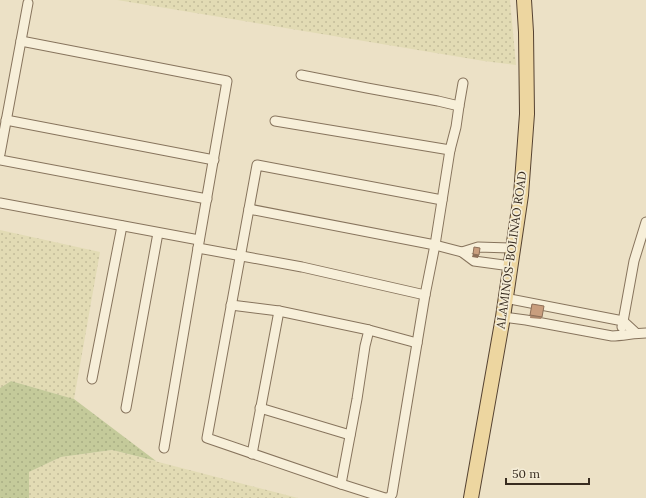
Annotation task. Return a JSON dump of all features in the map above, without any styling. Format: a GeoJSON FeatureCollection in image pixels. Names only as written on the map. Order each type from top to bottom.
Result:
{"type":"FeatureCollection","features":[{"type":"Feature","properties":{"kind":"main road","name":"ALAMINOS-BOLINAO ROAD"},"geometry":{"type":"LineString","coordinates":[[471,498],[503,317],[521,195],[527,114],[524,0]]}},
{"type":"Feature","properties":{"kind":"street"},"geometry":{"type":"LineString","coordinates":[[0,154],[28,3]]}},
{"type":"Feature","properties":{"kind":"street"},"geometry":{"type":"LineString","coordinates":[[21,41],[227,81],[164,448]]}},
{"type":"Feature","properties":{"kind":"street"},"geometry":{"type":"LineString","coordinates":[[301,75],[438,100],[459,106]]}},
{"type":"Feature","properties":{"kind":"street"},"geometry":{"type":"LineString","coordinates":[[442,200],[257,165],[207,438],[341,484],[386,498],[390,497],[392,494],[425,295],[435,246],[450,150],[464,83]]}},
{"type":"Feature","properties":{"kind":"street"},"geometry":{"type":"LineString","coordinates":[[6,120],[214,160]]}},
{"type":"Feature","properties":{"kind":"street"},"geometry":{"type":"LineString","coordinates":[[275,121],[450,150]]}},
{"type":"Feature","properties":{"kind":"street"},"geometry":{"type":"LineString","coordinates":[[0,160],[206,199]]}},
{"type":"Feature","properties":{"kind":"street"},"geometry":{"type":"LineString","coordinates":[[0,203],[158,232],[240,255],[302,267],[425,295]]}},
{"type":"Feature","properties":{"kind":"street"},"geometry":{"type":"LineString","coordinates":[[249,209],[435,246],[462,252],[474,261],[510,266]]}},
{"type":"Feature","properties":{"kind":"street"},"geometry":{"type":"LineString","coordinates":[[621,336],[634,261],[646,222]]}},
{"type":"Feature","properties":{"kind":"street"},"geometry":{"type":"LineString","coordinates":[[92,379],[122,226]]}},
{"type":"Feature","properties":{"kind":"street"},"geometry":{"type":"LineString","coordinates":[[126,408],[158,232]]}},
{"type":"Feature","properties":{"kind":"street"},"geometry":{"type":"LineString","coordinates":[[462,252],[478,247],[513,248]]}},
{"type":"Feature","properties":{"kind":"street"},"geometry":{"type":"LineString","coordinates":[[506,298],[623,321],[636,333]]}},
{"type":"Feature","properties":{"kind":"street"},"geometry":{"type":"LineString","coordinates":[[231,304],[279,311],[369,330],[417,343]]}},
{"type":"Feature","properties":{"kind":"street"},"geometry":{"type":"LineString","coordinates":[[252,454],[279,311]]}},
{"type":"Feature","properties":{"kind":"street"},"geometry":{"type":"LineString","coordinates":[[503,317],[612,336],[646,333]]}},
{"type":"Feature","properties":{"kind":"street"},"geometry":{"type":"LineString","coordinates":[[341,484],[369,330]]}},
{"type":"Feature","properties":{"kind":"street"},"geometry":{"type":"LineString","coordinates":[[260,408],[350,435]]}},
{"type":"Feature","properties":{"kind":"shaded area"},"geometry":{"type":"Polygon","coordinates":[[[117,0],[510,0],[516,65],[484,61],[117,0]]]}},
{"type":"Feature","properties":{"kind":"shaded area"},"geometry":{"type":"Polygon","coordinates":[[[0,230],[100,252],[74,399],[11,381],[0,388],[0,230]]]}},
{"type":"Feature","properties":{"kind":"shaded area"},"geometry":{"type":"Polygon","coordinates":[[[112,450],[298,498],[29,498],[29,472],[61,457],[112,450]]]}},
{"type":"Feature","properties":{"kind":"green space"},"geometry":{"type":"Polygon","coordinates":[[[11,381],[74,399],[156,461],[112,450],[61,457],[29,472],[29,498],[0,498],[0,388],[11,381]]]}},
{"type":"Feature","properties":{"kind":"building"},"geometry":{"type":"Polygon","coordinates":[[[474,247],[480,248],[479,255],[473,254],[474,247]]]}},
{"type":"Feature","properties":{"kind":"building"},"geometry":{"type":"Polygon","coordinates":[[[532,304],[544,306],[542,317],[530,315],[532,304]]]}}]}
